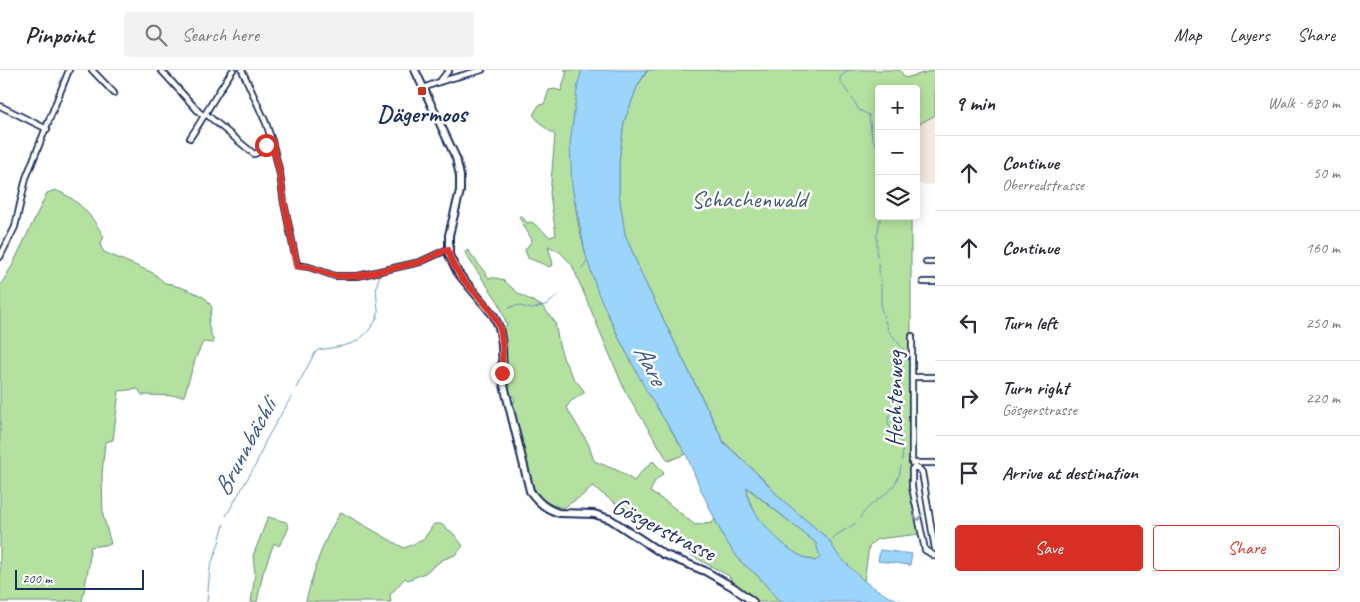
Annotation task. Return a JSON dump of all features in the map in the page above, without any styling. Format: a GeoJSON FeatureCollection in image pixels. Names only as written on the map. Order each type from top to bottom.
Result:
{"type":"FeatureCollection","features":[{"type":"Feature","properties":{"kind":"main road"},"geometry":{"type":"LineString","coordinates":[[414,70],[455,153],[460,176],[460,191],[449,235],[448,249]]}},
{"type":"Feature","properties":{"kind":"main road","name":"Gösgerstrasse"},"geometry":{"type":"LineString","coordinates":[[448,249],[451,261],[458,273],[494,316],[499,327],[502,344],[502,373],[507,398],[528,487],[537,501],[550,510],[559,513],[594,514],[610,519],[663,554],[717,577],[753,602]]}},
{"type":"Feature","properties":{"kind":"street"},"geometry":{"type":"LineString","coordinates":[[0,257],[15,227],[26,178],[69,70]]}},
{"type":"Feature","properties":{"kind":"street"},"geometry":{"type":"LineString","coordinates":[[92,70],[114,93]]}},
{"type":"Feature","properties":{"kind":"street"},"geometry":{"type":"LineString","coordinates":[[161,70],[199,112],[252,154],[258,153],[272,142]]}},
{"type":"Feature","properties":{"kind":"street"},"geometry":{"type":"LineString","coordinates":[[190,138],[221,86],[233,70]]}},
{"type":"Feature","properties":{"kind":"street"},"geometry":{"type":"LineString","coordinates":[[242,70],[266,123],[272,142],[297,266],[308,267],[335,276],[358,276],[420,262],[448,249]]}},
{"type":"Feature","properties":{"kind":"street"},"geometry":{"type":"LineString","coordinates":[[441,80],[449,70]]}},
{"type":"Feature","properties":{"kind":"street"},"geometry":{"type":"LineString","coordinates":[[424,88],[441,80],[482,70]]}},
{"type":"Feature","properties":{"kind":"street"},"geometry":{"type":"LineString","coordinates":[[0,106],[47,129]]}},
{"type":"Feature","properties":{"kind":"street"},"geometry":{"type":"LineString","coordinates":[[926,262],[935,262]]}},
{"type":"Feature","properties":{"kind":"street"},"geometry":{"type":"LineString","coordinates":[[923,282],[935,282]]}},
{"type":"Feature","properties":{"kind":"street","name":"Hechtenweg"},"geometry":{"type":"LineString","coordinates":[[912,336],[912,463],[935,463]]}},
{"type":"Feature","properties":{"kind":"street"},"geometry":{"type":"LineString","coordinates":[[912,376],[935,377]]}},
{"type":"Feature","properties":{"kind":"street"},"geometry":{"type":"LineString","coordinates":[[935,549],[922,472],[914,467],[912,469],[912,487],[925,550],[935,556]]}},
{"type":"Feature","properties":{"kind":"shaded area"},"geometry":{"type":"Polygon","coordinates":[[[935,115],[935,184],[920,184],[920,124],[935,115]]]}},
{"type":"Feature","properties":{"kind":"green space"},"geometry":{"type":"Polygon","coordinates":[[[564,70],[582,70],[574,115],[572,162],[575,208],[585,251],[599,293],[617,335],[638,375],[686,454],[668,461],[625,391],[572,265],[560,252],[548,246],[553,264],[550,267],[528,258],[525,250],[532,240],[519,217],[521,215],[527,223],[532,222],[550,237],[556,235],[550,194],[555,135],[533,115],[539,105],[544,104],[549,90],[561,91],[567,71],[564,70]]]}},
{"type":"Feature","properties":{"kind":"green space","name":"Schachenwald"},"geometry":{"type":"Polygon","coordinates":[[[648,70],[900,70],[905,78],[935,70],[935,115],[920,124],[920,85],[875,85],[875,220],[911,220],[911,480],[920,534],[877,539],[869,547],[864,581],[838,555],[828,539],[779,497],[724,442],[643,278],[625,234],[619,195],[619,161],[624,122],[637,87],[648,70]]]}},
{"type":"Feature","properties":{"kind":"green space"},"geometry":{"type":"Polygon","coordinates":[[[55,190],[71,198],[95,222],[104,237],[100,245],[104,252],[153,273],[165,283],[186,289],[206,299],[212,308],[208,324],[214,343],[203,342],[196,357],[184,396],[142,395],[138,389],[119,391],[113,440],[105,442],[102,474],[103,515],[111,544],[90,547],[89,565],[82,602],[67,600],[67,602],[0,602],[0,286],[12,266],[47,193],[55,190]]]}},
{"type":"Feature","properties":{"kind":"green space"},"geometry":{"type":"Polygon","coordinates":[[[468,250],[489,278],[503,280],[519,294],[542,306],[555,322],[564,360],[573,377],[585,392],[570,402],[567,407],[588,443],[594,461],[621,472],[634,481],[653,461],[664,473],[655,481],[650,492],[668,503],[695,525],[712,523],[715,519],[725,540],[741,562],[758,576],[780,602],[755,602],[750,594],[748,595],[734,585],[729,576],[689,554],[684,546],[670,534],[624,508],[592,486],[583,495],[563,508],[542,500],[536,493],[528,472],[510,403],[515,401],[514,397],[508,393],[506,387],[502,329],[507,325],[499,303],[468,258],[465,252],[468,250]]]}},
{"type":"Feature","properties":{"kind":"green space"},"geometry":{"type":"Polygon","coordinates":[[[746,487],[816,543],[821,558],[816,561],[801,556],[781,542],[758,516],[748,497],[746,487]]]}},
{"type":"Feature","properties":{"kind":"green space"},"geometry":{"type":"Polygon","coordinates":[[[341,512],[404,548],[423,540],[434,524],[441,524],[454,534],[463,546],[455,555],[442,560],[425,573],[408,580],[405,578],[390,595],[391,602],[305,602],[324,544],[341,512]]]}},
{"type":"Feature","properties":{"kind":"green space"},"geometry":{"type":"Polygon","coordinates":[[[268,517],[286,522],[289,527],[279,546],[274,543],[263,573],[257,602],[251,602],[255,574],[253,556],[268,517]]]}},
{"type":"Feature","properties":{"kind":"water","name":"Aare"},"geometry":{"type":"Polygon","coordinates":[[[582,70],[647,70],[637,87],[624,122],[619,161],[619,195],[625,234],[643,278],[724,443],[762,478],[779,497],[828,539],[838,555],[864,581],[887,596],[904,602],[780,602],[758,576],[741,562],[725,540],[686,454],[647,392],[621,342],[598,293],[586,256],[572,186],[570,144],[578,83],[582,70]],[[747,487],[751,506],[781,542],[799,555],[815,561],[820,558],[816,543],[747,487]]]}},
{"type":"Feature","properties":{"kind":"water"},"geometry":{"type":"Polygon","coordinates":[[[880,550],[912,554],[910,565],[878,561],[880,550]]]}},
{"type":"Feature","properties":{"kind":"waterway"},"geometry":{"type":"LineString","coordinates":[[849,70],[840,77],[840,81],[849,94]]}},
{"type":"Feature","properties":{"kind":"waterway"},"geometry":{"type":"LineString","coordinates":[[852,98],[859,110],[869,115],[872,138],[875,143]]}},
{"type":"Feature","properties":{"kind":"waterway"},"geometry":{"type":"LineString","coordinates":[[877,257],[877,235],[880,220]]}},
{"type":"Feature","properties":{"kind":"waterway","name":"Brunnbächli"},"geometry":{"type":"LineString","coordinates":[[296,388],[318,350],[350,344],[364,335],[373,325],[378,314],[377,287],[381,274],[421,265],[444,255]]}},
{"type":"Feature","properties":{"kind":"waterway"},"geometry":{"type":"LineString","coordinates":[[582,268],[587,261]]}},
{"type":"Feature","properties":{"kind":"waterway"},"geometry":{"type":"LineString","coordinates":[[878,263],[881,284],[881,308],[888,330],[904,350],[902,374]]}},
{"type":"Feature","properties":{"kind":"waterway","name":"Brunnbächli"},"geometry":{"type":"LineString","coordinates":[[509,308],[516,305],[532,309],[548,304],[558,295]]}},
{"type":"Feature","properties":{"kind":"waterway"},"geometry":{"type":"LineString","coordinates":[[902,379],[898,401],[889,415],[888,421],[902,444],[902,460]]}},
{"type":"Feature","properties":{"kind":"waterway","name":"Brunnbächli"},"geometry":{"type":"LineString","coordinates":[[226,516],[256,464],[266,440],[293,394]]}},
{"type":"Feature","properties":{"kind":"waterway"},"geometry":{"type":"LineString","coordinates":[[860,518],[872,504],[895,484],[901,466]]}},
{"type":"Feature","properties":{"kind":"waterway"},"geometry":{"type":"LineString","coordinates":[[830,542],[835,536],[856,523]]}},
{"type":"Feature","properties":{"kind":"waterway","name":"Brunnbächli"},"geometry":{"type":"LineString","coordinates":[[220,538],[224,524]]}},
{"type":"Feature","properties":{"kind":"waterway","name":"Brunnbächli"},"geometry":{"type":"LineString","coordinates":[[207,602],[210,568],[220,540]]}},
{"type":"Feature","properties":{"kind":"place","name":"Dägermoos"},"geometry":{"type":"Point","coordinates":[422,91]}},
{"type":"Feature","properties":{"kind":"route"},"geometry":{"type":"LineString","coordinates":[[266,145],[272,142],[280,169],[284,203],[297,266],[308,267],[335,276],[368,275],[420,262],[448,249],[453,266],[494,316],[499,327],[502,344],[502,373]]}}]}
